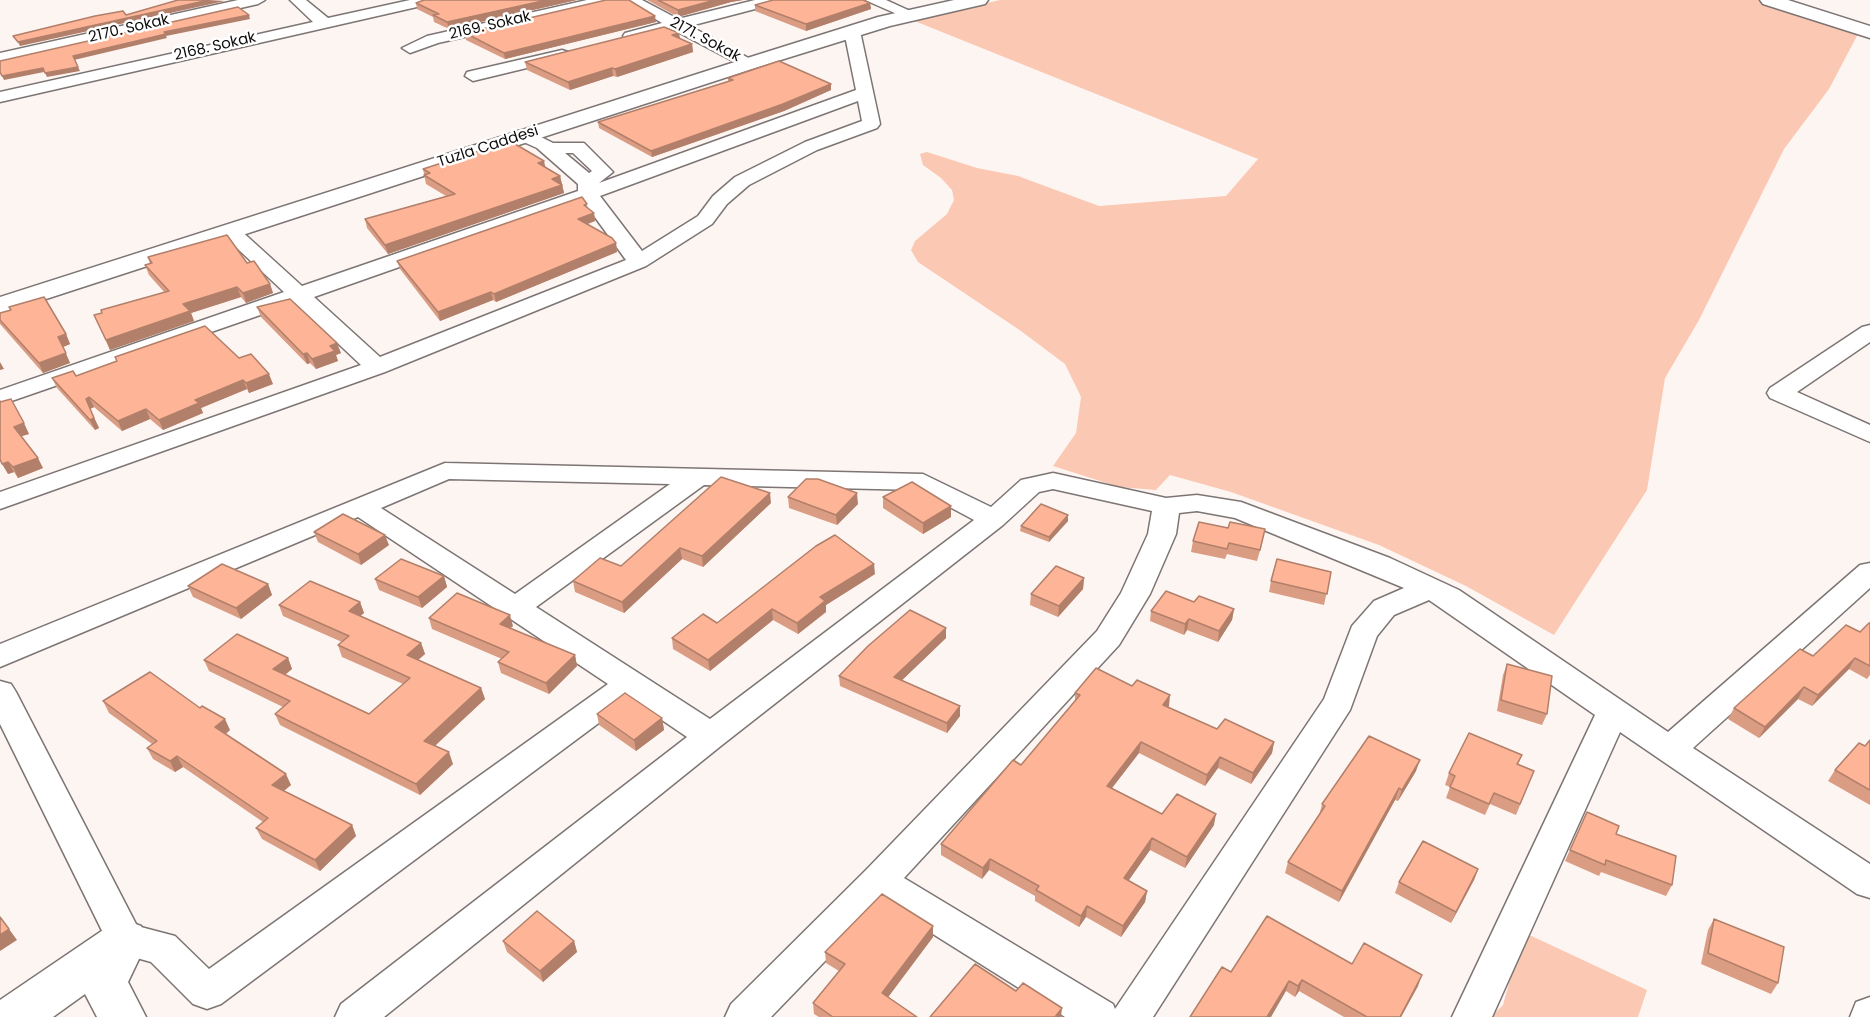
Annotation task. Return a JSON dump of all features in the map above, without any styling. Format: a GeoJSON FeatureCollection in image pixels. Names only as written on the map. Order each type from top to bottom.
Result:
{"type":"FeatureCollection","features":[{"type":"Feature","properties":{"kind":"main road","name":"Tuzla Caddesi"},"geometry":{"type":"LineString","coordinates":[[0,306],[748,64],[911,15],[979,0]]}},
{"type":"Feature","properties":{"kind":"main road"},"geometry":{"type":"LineString","coordinates":[[1769,0],[1870,32]]}},
{"type":"Feature","properties":{"kind":"main road"},"geometry":{"type":"LineString","coordinates":[[14,1017],[125,940]]}},
{"type":"Feature","properties":{"kind":"main road"},"geometry":{"type":"LineString","coordinates":[[122,1017],[104,983],[125,940]]}},
{"type":"Feature","properties":{"kind":"street"},"geometry":{"type":"LineString","coordinates":[[186,0],[200,13]]}},
{"type":"Feature","properties":{"kind":"street","name":"2170. Sokak"},"geometry":{"type":"LineString","coordinates":[[0,58],[258,0]]}},
{"type":"Feature","properties":{"kind":"street"},"geometry":{"type":"LineString","coordinates":[[297,0],[324,23]]}},
{"type":"Feature","properties":{"kind":"street","name":"2168. Sokak"},"geometry":{"type":"LineString","coordinates":[[0,98],[324,23],[377,5],[430,0]]}},
{"type":"Feature","properties":{"kind":"street","name":"2169. Sokak"},"geometry":{"type":"LineString","coordinates":[[410,48],[427,40],[607,0]]}},
{"type":"Feature","properties":{"kind":"street","name":"2171. Sokak"},"geometry":{"type":"LineString","coordinates":[[631,0],[748,64]]}},
{"type":"Feature","properties":{"kind":"street"},"geometry":{"type":"LineString","coordinates":[[612,42],[773,0]]}},
{"type":"Feature","properties":{"kind":"street"},"geometry":{"type":"LineString","coordinates":[[872,0],[911,15]]}},
{"type":"Feature","properties":{"kind":"street"},"geometry":{"type":"LineString","coordinates":[[0,501],[377,367],[639,262],[705,220],[720,200],[742,181],[811,146],[871,124],[852,32]]}},
{"type":"Feature","properties":{"kind":"street"},"geometry":{"type":"LineString","coordinates":[[473,76],[580,50]]}},
{"type":"Feature","properties":{"kind":"street"},"geometry":{"type":"LineString","coordinates":[[0,398],[588,188],[863,93]]}},
{"type":"Feature","properties":{"kind":"street"},"geometry":{"type":"LineString","coordinates":[[523,135],[549,149],[588,188],[639,262]]}},
{"type":"Feature","properties":{"kind":"street"},"geometry":{"type":"LineString","coordinates":[[231,232],[377,367]]}},
{"type":"Feature","properties":{"kind":"street"},"geometry":{"type":"LineString","coordinates":[[1870,332],[1779,393],[1870,434]]}},
{"type":"Feature","properties":{"kind":"street"},"geometry":{"type":"LineString","coordinates":[[0,656],[445,471],[923,482],[993,519]]}},
{"type":"Feature","properties":{"kind":"street"},"geometry":{"type":"LineString","coordinates":[[516,607],[696,478]]}},
{"type":"Feature","properties":{"kind":"street"},"geometry":{"type":"LineString","coordinates":[[355,1017],[711,736],[993,519],[1030,486],[1053,481],[1166,506],[1197,503],[1241,511],[1380,565],[1449,597],[1612,711],[1870,883]]}},
{"type":"Feature","properties":{"kind":"street"},"geometry":{"type":"LineString","coordinates":[[745,1017],[879,881],[1108,638],[1135,594],[1162,534],[1166,506]]}},
{"type":"Feature","properties":{"kind":"street"},"geometry":{"type":"LineString","coordinates":[[361,507],[711,736]]}},
{"type":"Feature","properties":{"kind":"street"},"geometry":{"type":"LineString","coordinates":[[1670,749],[1870,572]]}},
{"type":"Feature","properties":{"kind":"street"},"geometry":{"type":"LineString","coordinates":[[1131,1017],[1339,702],[1363,633],[1384,608],[1430,588]]}},
{"type":"Feature","properties":{"kind":"street"},"geometry":{"type":"LineString","coordinates":[[0,692],[125,940],[162,948],[207,992],[630,684]]}},
{"type":"Feature","properties":{"kind":"street"},"geometry":{"type":"LineString","coordinates":[[1472,1017],[1612,711]]}},
{"type":"Feature","properties":{"kind":"street"},"geometry":{"type":"LineString","coordinates":[[879,881],[1099,1017]]}},
{"type":"Feature","properties":{"kind":"shaded area"},"geometry":{"type":"Polygon","coordinates":[[[1000,0],[1761,0],[1859,32],[1829,89],[1784,149],[1699,320],[1665,378],[1647,490],[1554,635],[1466,586],[1379,545],[1231,492],[1170,475],[1156,490],[1119,487],[1053,466],[1076,433],[1081,397],[1065,364],[1021,331],[918,262],[911,250],[915,241],[947,214],[954,200],[952,190],[941,178],[923,165],[920,154],[927,152],[977,168],[1018,176],[1099,206],[1226,196],[1258,159],[912,20],[1000,0]]]}},
{"type":"Feature","properties":{"kind":"shaded area"},"geometry":{"type":"Polygon","coordinates":[[[1523,932],[1647,990],[1638,1017],[1491,1017],[1503,1005],[1523,932]]]}},
{"type":"Feature","properties":{"kind":"building"},"geometry":{"type":"Polygon","coordinates":[[[178,0],[209,0],[18,42],[13,36],[95,16],[123,11],[126,15],[178,0]]]}},
{"type":"Feature","properties":{"kind":"building"},"geometry":{"type":"Polygon","coordinates":[[[424,0],[547,0],[447,22],[433,15],[439,14],[416,3],[424,0]]]}},
{"type":"Feature","properties":{"kind":"building"},"geometry":{"type":"Polygon","coordinates":[[[606,0],[629,0],[655,16],[504,53],[465,33],[606,0]]]}},
{"type":"Feature","properties":{"kind":"building"},"geometry":{"type":"Polygon","coordinates":[[[658,0],[715,0],[678,10],[658,0]]]}},
{"type":"Feature","properties":{"kind":"building"},"geometry":{"type":"Polygon","coordinates":[[[773,0],[863,0],[870,3],[806,24],[755,5],[773,0]]]}},
{"type":"Feature","properties":{"kind":"building"},"geometry":{"type":"Polygon","coordinates":[[[238,7],[249,15],[164,32],[166,34],[73,56],[78,67],[45,73],[43,68],[2,76],[0,72],[0,61],[238,7]]]}},
{"type":"Feature","properties":{"kind":"building"},"geometry":{"type":"Polygon","coordinates":[[[664,27],[679,33],[672,35],[692,44],[568,82],[525,62],[664,27]]]}},
{"type":"Feature","properties":{"kind":"building"},"geometry":{"type":"Polygon","coordinates":[[[779,61],[831,84],[783,104],[651,151],[598,122],[733,80],[728,78],[779,61]]]}},
{"type":"Feature","properties":{"kind":"building"},"geometry":{"type":"Polygon","coordinates":[[[510,141],[544,161],[538,163],[560,176],[552,179],[562,185],[385,245],[365,219],[455,194],[424,175],[430,173],[423,169],[510,141]]]}},
{"type":"Feature","properties":{"kind":"building"},"geometry":{"type":"Polygon","coordinates":[[[582,197],[587,204],[584,205],[594,213],[578,219],[612,238],[616,243],[494,294],[491,292],[438,312],[397,261],[582,197]]]}},
{"type":"Feature","properties":{"kind":"building"},"geometry":{"type":"Polygon","coordinates":[[[227,235],[247,263],[254,261],[270,284],[243,293],[237,287],[183,304],[190,311],[106,340],[94,315],[102,313],[101,310],[169,291],[145,265],[152,263],[148,257],[227,235]]]}},
{"type":"Feature","properties":{"kind":"building"},"geometry":{"type":"Polygon","coordinates":[[[44,297],[66,334],[58,337],[66,353],[39,363],[0,320],[0,313],[11,310],[9,307],[44,297]]]}},
{"type":"Feature","properties":{"kind":"building"},"geometry":{"type":"Polygon","coordinates":[[[290,299],[337,343],[330,346],[335,351],[312,359],[307,353],[303,354],[257,307],[290,299]]]}},
{"type":"Feature","properties":{"kind":"building"},"geometry":{"type":"Polygon","coordinates":[[[205,326],[239,358],[251,354],[269,374],[246,383],[243,380],[195,400],[199,403],[159,420],[146,409],[118,421],[89,397],[86,399],[94,418],[90,420],[52,378],[73,371],[76,376],[117,361],[115,357],[205,326]]]}},
{"type":"Feature","properties":{"kind":"building"},"geometry":{"type":"Polygon","coordinates":[[[11,399],[24,423],[14,427],[38,458],[13,467],[8,462],[2,464],[0,459],[0,402],[11,399]]]}},
{"type":"Feature","properties":{"kind":"building"},"geometry":{"type":"Polygon","coordinates":[[[721,477],[770,493],[702,556],[680,548],[622,602],[573,581],[600,558],[621,566],[721,477]]]}},
{"type":"Feature","properties":{"kind":"building"},"geometry":{"type":"Polygon","coordinates":[[[806,479],[818,479],[857,493],[836,515],[788,497],[806,479]]]}},
{"type":"Feature","properties":{"kind":"building"},"geometry":{"type":"Polygon","coordinates":[[[912,482],[951,506],[923,523],[883,497],[912,482]]]}},
{"type":"Feature","properties":{"kind":"building"},"geometry":{"type":"Polygon","coordinates":[[[1041,504],[1068,515],[1049,537],[1021,526],[1041,504]]]}},
{"type":"Feature","properties":{"kind":"building"},"geometry":{"type":"Polygon","coordinates":[[[343,514],[385,535],[358,554],[314,532],[343,514]]]}},
{"type":"Feature","properties":{"kind":"building"},"geometry":{"type":"Polygon","coordinates":[[[1199,522],[1228,528],[1230,522],[1265,529],[1260,550],[1229,543],[1227,549],[1193,541],[1199,522]]]}},
{"type":"Feature","properties":{"kind":"building"},"geometry":{"type":"Polygon","coordinates":[[[835,535],[874,564],[820,597],[825,601],[797,623],[772,609],[708,660],[672,638],[703,614],[717,623],[816,546],[835,535]]]}},
{"type":"Feature","properties":{"kind":"building"},"geometry":{"type":"Polygon","coordinates":[[[401,559],[444,576],[418,597],[375,579],[401,559]]]}},
{"type":"Feature","properties":{"kind":"building"},"geometry":{"type":"Polygon","coordinates":[[[1277,559],[1331,572],[1327,594],[1271,581],[1277,559]]]}},
{"type":"Feature","properties":{"kind":"building"},"geometry":{"type":"Polygon","coordinates":[[[222,564],[268,584],[236,608],[188,586],[222,564]]]}},
{"type":"Feature","properties":{"kind":"building"},"geometry":{"type":"Polygon","coordinates":[[[1056,566],[1084,578],[1059,606],[1031,594],[1056,566]]]}},
{"type":"Feature","properties":{"kind":"building"},"geometry":{"type":"Polygon","coordinates":[[[310,581],[360,602],[349,611],[421,643],[407,655],[481,688],[424,741],[449,752],[416,784],[275,714],[290,701],[204,660],[237,634],[288,658],[273,669],[369,714],[410,678],[338,645],[349,636],[279,605],[310,581]]]}},
{"type":"Feature","properties":{"kind":"building"},"geometry":{"type":"Polygon","coordinates":[[[1166,591],[1194,602],[1199,596],[1234,609],[1219,631],[1189,619],[1185,624],[1151,611],[1166,591]]]}},
{"type":"Feature","properties":{"kind":"building"},"geometry":{"type":"Polygon","coordinates":[[[457,593],[510,615],[500,624],[575,655],[546,683],[498,662],[509,652],[429,618],[457,593]]]}},
{"type":"Feature","properties":{"kind":"building"},"geometry":{"type":"Polygon","coordinates":[[[910,610],[946,628],[894,677],[960,706],[947,723],[839,676],[868,646],[910,610]]]}},
{"type":"Feature","properties":{"kind":"building"},"geometry":{"type":"Polygon","coordinates":[[[1869,623],[1870,666],[1855,658],[1818,695],[1804,687],[1765,727],[1734,708],[1800,649],[1813,656],[1846,625],[1860,632],[1869,623]]]}},
{"type":"Feature","properties":{"kind":"building"},"geometry":{"type":"Polygon","coordinates":[[[1507,664],[1552,676],[1547,714],[1501,700],[1507,664]]]}},
{"type":"Feature","properties":{"kind":"building"},"geometry":{"type":"Polygon","coordinates":[[[1096,668],[1132,686],[1137,680],[1170,695],[1163,705],[1217,729],[1225,719],[1274,742],[1253,773],[1220,757],[1207,775],[1141,742],[1107,786],[1162,814],[1177,794],[1216,814],[1187,857],[1152,838],[1124,878],[1147,891],[1123,926],[1087,906],[1081,916],[1036,890],[1039,886],[990,859],[983,868],[941,844],[1013,760],[1021,765],[1080,695],[1075,693],[1096,668]]]}},
{"type":"Feature","properties":{"kind":"building"},"geometry":{"type":"Polygon","coordinates":[[[150,672],[200,708],[202,706],[225,719],[215,727],[286,774],[272,785],[352,825],[315,860],[256,828],[268,818],[177,756],[170,761],[147,748],[157,741],[103,701],[150,672]]]}},
{"type":"Feature","properties":{"kind":"building"},"geometry":{"type":"Polygon","coordinates":[[[625,693],[662,718],[634,740],[597,714],[625,693]]]}},
{"type":"Feature","properties":{"kind":"building"},"geometry":{"type":"Polygon","coordinates":[[[1469,733],[1522,755],[1517,764],[1534,771],[1520,804],[1494,793],[1489,804],[1450,787],[1455,776],[1449,773],[1469,733]]]}},
{"type":"Feature","properties":{"kind":"building"},"geometry":{"type":"Polygon","coordinates":[[[1369,736],[1420,760],[1402,790],[1399,788],[1342,891],[1288,862],[1325,806],[1322,804],[1369,736]]]}},
{"type":"Feature","properties":{"kind":"building"},"geometry":{"type":"Polygon","coordinates":[[[1870,740],[1870,790],[1835,770],[1859,743],[1865,746],[1870,740]]]}},
{"type":"Feature","properties":{"kind":"building"},"geometry":{"type":"Polygon","coordinates":[[[1587,812],[1619,826],[1616,834],[1676,856],[1672,885],[1606,860],[1605,865],[1570,850],[1587,812]]]}},
{"type":"Feature","properties":{"kind":"building"},"geometry":{"type":"Polygon","coordinates":[[[1423,841],[1478,869],[1456,912],[1399,882],[1423,841]]]}},
{"type":"Feature","properties":{"kind":"building"},"geometry":{"type":"Polygon","coordinates":[[[882,894],[933,926],[882,993],[917,1017],[833,1017],[813,1003],[845,964],[825,952],[882,894]]]}},
{"type":"Feature","properties":{"kind":"building"},"geometry":{"type":"Polygon","coordinates":[[[537,911],[574,941],[540,971],[503,941],[537,911]]]}},
{"type":"Feature","properties":{"kind":"building"},"geometry":{"type":"Polygon","coordinates":[[[1267,916],[1352,964],[1364,943],[1422,975],[1400,1017],[1367,1017],[1302,980],[1298,986],[1289,981],[1267,1017],[1190,1017],[1222,967],[1231,972],[1267,916]]]}},
{"type":"Feature","properties":{"kind":"building"},"geometry":{"type":"Polygon","coordinates":[[[0,917],[9,929],[0,935],[0,917]]]}},
{"type":"Feature","properties":{"kind":"building"},"geometry":{"type":"Polygon","coordinates":[[[1714,919],[1784,947],[1778,983],[1708,953],[1714,919]]]}},
{"type":"Feature","properties":{"kind":"building"},"geometry":{"type":"Polygon","coordinates":[[[975,964],[1016,991],[1023,983],[1062,1008],[1055,1017],[930,1017],[975,964]]]}}]}
